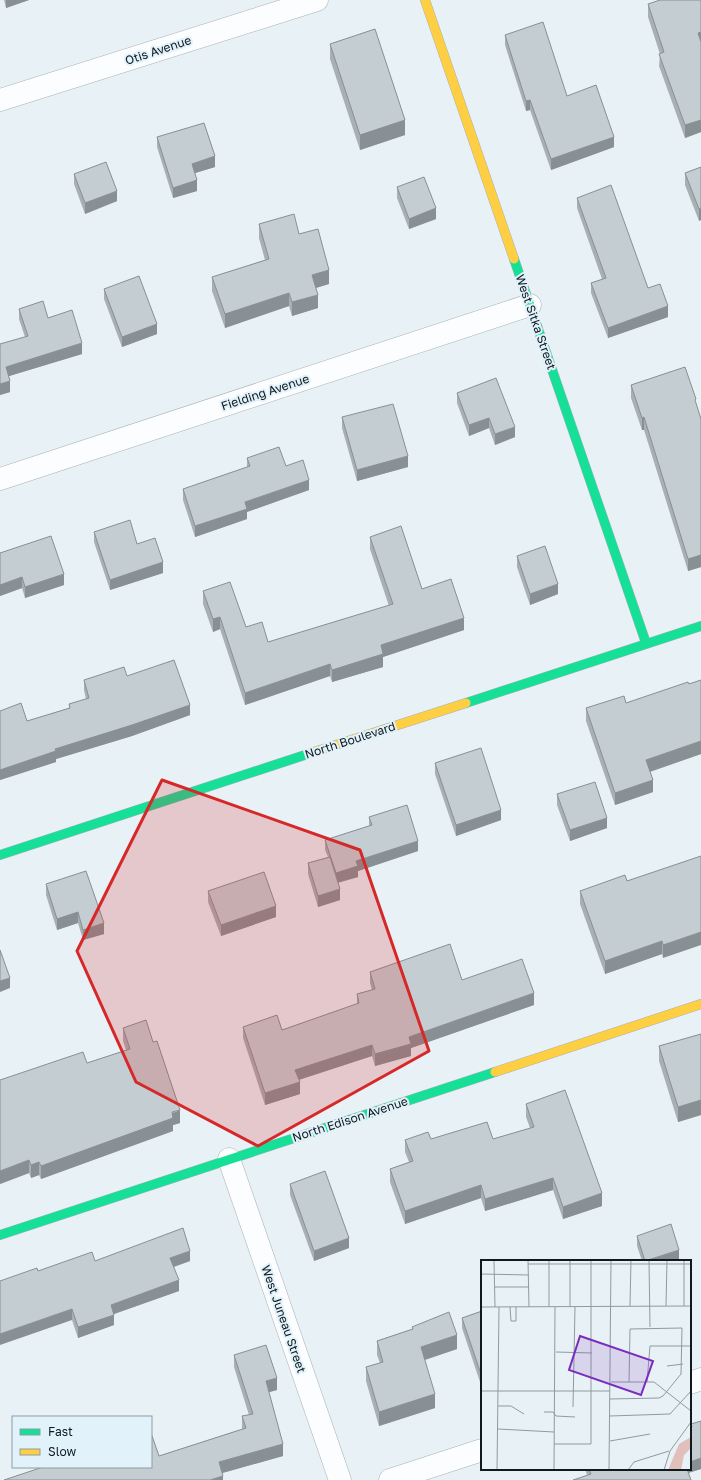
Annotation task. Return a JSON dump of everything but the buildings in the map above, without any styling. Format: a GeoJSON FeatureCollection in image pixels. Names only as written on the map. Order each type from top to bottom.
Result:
{"type":"FeatureCollection","features":[{"type":"Feature","properties":{"kind":"street","name":"Otis Avenue"},"geometry":{"type":"LineString","coordinates":[[0,100],[317,0]]}},
{"type":"Feature","properties":{"kind":"street","name":"West Sitka Street"},"geometry":{"type":"LineString","coordinates":[[425,0],[646,644]]}},
{"type":"Feature","properties":{"kind":"street","name":"Fielding Avenue"},"geometry":{"type":"LineString","coordinates":[[0,480],[530,305]]}},
{"type":"Feature","properties":{"kind":"street","name":"North Boulevard"},"geometry":{"type":"LineString","coordinates":[[0,855],[701,626]]}},
{"type":"Feature","properties":{"kind":"street","name":"North Edison Avenue"},"geometry":{"type":"LineString","coordinates":[[0,1235],[701,1004]]}},
{"type":"Feature","properties":{"kind":"street","name":"West Juneau Street"},"geometry":{"type":"LineString","coordinates":[[229,1159],[340,1480]]}},
{"type":"Feature","properties":{"kind":"street"},"geometry":{"type":"LineString","coordinates":[[691,1383],[701,1379]]}},
{"type":"Feature","properties":{"kind":"street"},"geometry":{"type":"LineString","coordinates":[[390,1480],[481,1450]]}},
{"type":"Feature","properties":{"kind":"highlighted area"},"geometry":{"type":"Polygon","coordinates":[[[162,780],[360,850],[429,1051],[258,1146],[136,1082],[77,951],[162,780]]]}},
{"type":"Feature","properties":{"kind":"traffic: fast"},"geometry":{"type":"LineString","coordinates":[[514,259],[646,643]]}},
{"type":"Feature","properties":{"kind":"traffic: fast"},"geometry":{"type":"LineString","coordinates":[[466,703],[701,626]]}},
{"type":"Feature","properties":{"kind":"traffic: fast"},"geometry":{"type":"LineString","coordinates":[[0,855],[314,752]]}},
{"type":"Feature","properties":{"kind":"traffic: fast"},"geometry":{"type":"LineString","coordinates":[[0,1235],[495,1072]]}},
{"type":"Feature","properties":{"kind":"traffic: slow"},"geometry":{"type":"LineString","coordinates":[[425,0],[514,259]]}},
{"type":"Feature","properties":{"kind":"traffic: slow"},"geometry":{"type":"LineString","coordinates":[[314,752],[466,703]]}},
{"type":"Feature","properties":{"kind":"traffic: slow"},"geometry":{"type":"LineString","coordinates":[[495,1072],[701,1004]]}}]}
